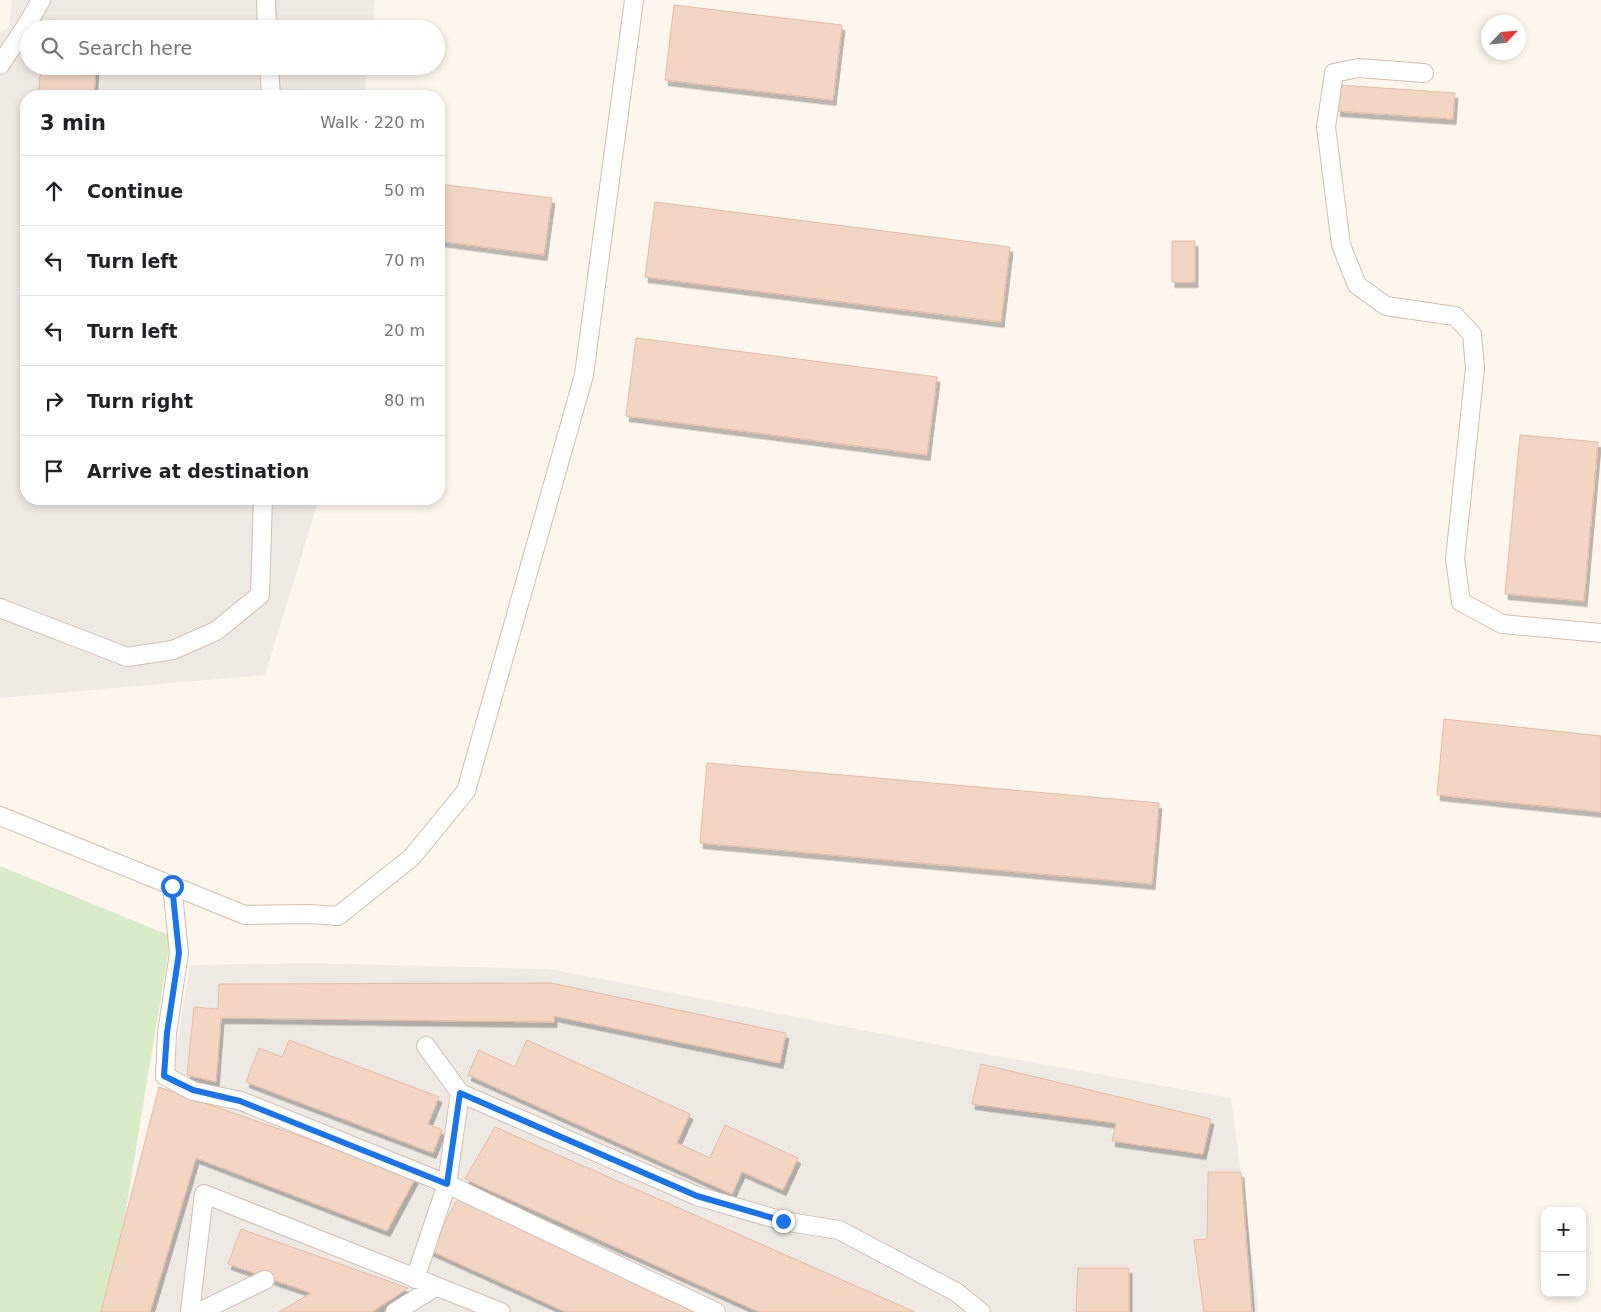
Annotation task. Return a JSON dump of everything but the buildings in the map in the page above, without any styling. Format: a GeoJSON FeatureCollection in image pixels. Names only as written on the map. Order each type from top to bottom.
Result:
{"type":"FeatureCollection","features":[{"type":"Feature","properties":{"kind":"lane"},"geometry":{"type":"LineString","coordinates":[[30,20],[40,0]]}},
{"type":"Feature","properties":{"kind":"lane"},"geometry":{"type":"LineString","coordinates":[[266,0],[267,20]]}},
{"type":"Feature","properties":{"kind":"lane"},"geometry":{"type":"LineString","coordinates":[[0,816],[245,915],[309,914],[338,916],[412,857],[466,791],[584,376],[634,0]]}},
{"type":"Feature","properties":{"kind":"lane"},"geometry":{"type":"LineString","coordinates":[[0,65],[20,35]]}},
{"type":"Feature","properties":{"kind":"lane"},"geometry":{"type":"LineString","coordinates":[[1424,73],[1358,68],[1334,73],[1326,127],[1341,245],[1357,285],[1386,306],[1455,316],[1472,334],[1475,368],[1455,559],[1461,602],[1502,624],[1601,633]]}},
{"type":"Feature","properties":{"kind":"lane"},"geometry":{"type":"LineString","coordinates":[[269,75],[270,90]]}},
{"type":"Feature","properties":{"kind":"lane"},"geometry":{"type":"LineString","coordinates":[[0,608],[127,657],[173,650],[216,631],[260,595],[263,505]]}},
{"type":"Feature","properties":{"kind":"lane"},"geometry":{"type":"LineString","coordinates":[[172,886],[179,953],[167,1033],[164,1076],[193,1090],[240,1101],[447,1184],[716,1312]]}},
{"type":"Feature","properties":{"kind":"lane"},"geometry":{"type":"LineString","coordinates":[[426,1046],[460,1093],[697,1196],[783,1221],[840,1230],[956,1292],[981,1312]]}},
{"type":"Feature","properties":{"kind":"lane"},"geometry":{"type":"LineString","coordinates":[[415,1279],[447,1184],[460,1093]]}},
{"type":"Feature","properties":{"kind":"lane"},"geometry":{"type":"LineString","coordinates":[[190,1312],[204,1194],[491,1310]]}},
{"type":"Feature","properties":{"kind":"lane"},"geometry":{"type":"LineString","coordinates":[[199,1312],[265,1280]]}},
{"type":"Feature","properties":{"kind":"lane"},"geometry":{"type":"LineString","coordinates":[[395,1312],[435,1287]]}},
{"type":"Feature","properties":{"kind":"shaded area"},"geometry":{"type":"Polygon","coordinates":[[[12,0],[375,0],[373,20],[20,20],[20,75],[366,75],[365,90],[20,90],[20,505],[317,505],[265,675],[0,698],[0,33],[9,27],[12,0]]]}},
{"type":"Feature","properties":{"kind":"shaded area"},"geometry":{"type":"Polygon","coordinates":[[[309,963],[550,969],[975,1052],[1231,1098],[1259,1312],[119,1312],[144,1247],[190,965],[309,963]]]}},
{"type":"Feature","properties":{"kind":"green space"},"geometry":{"type":"Polygon","coordinates":[[[0,866],[171,936],[109,1312],[0,1312],[0,866]]]}},
{"type":"Feature","properties":{"kind":"route"},"geometry":{"type":"LineString","coordinates":[[172,886],[179,953],[167,1033],[164,1076],[193,1090],[240,1101],[447,1184],[460,1093],[697,1196],[783,1221]]}}]}
